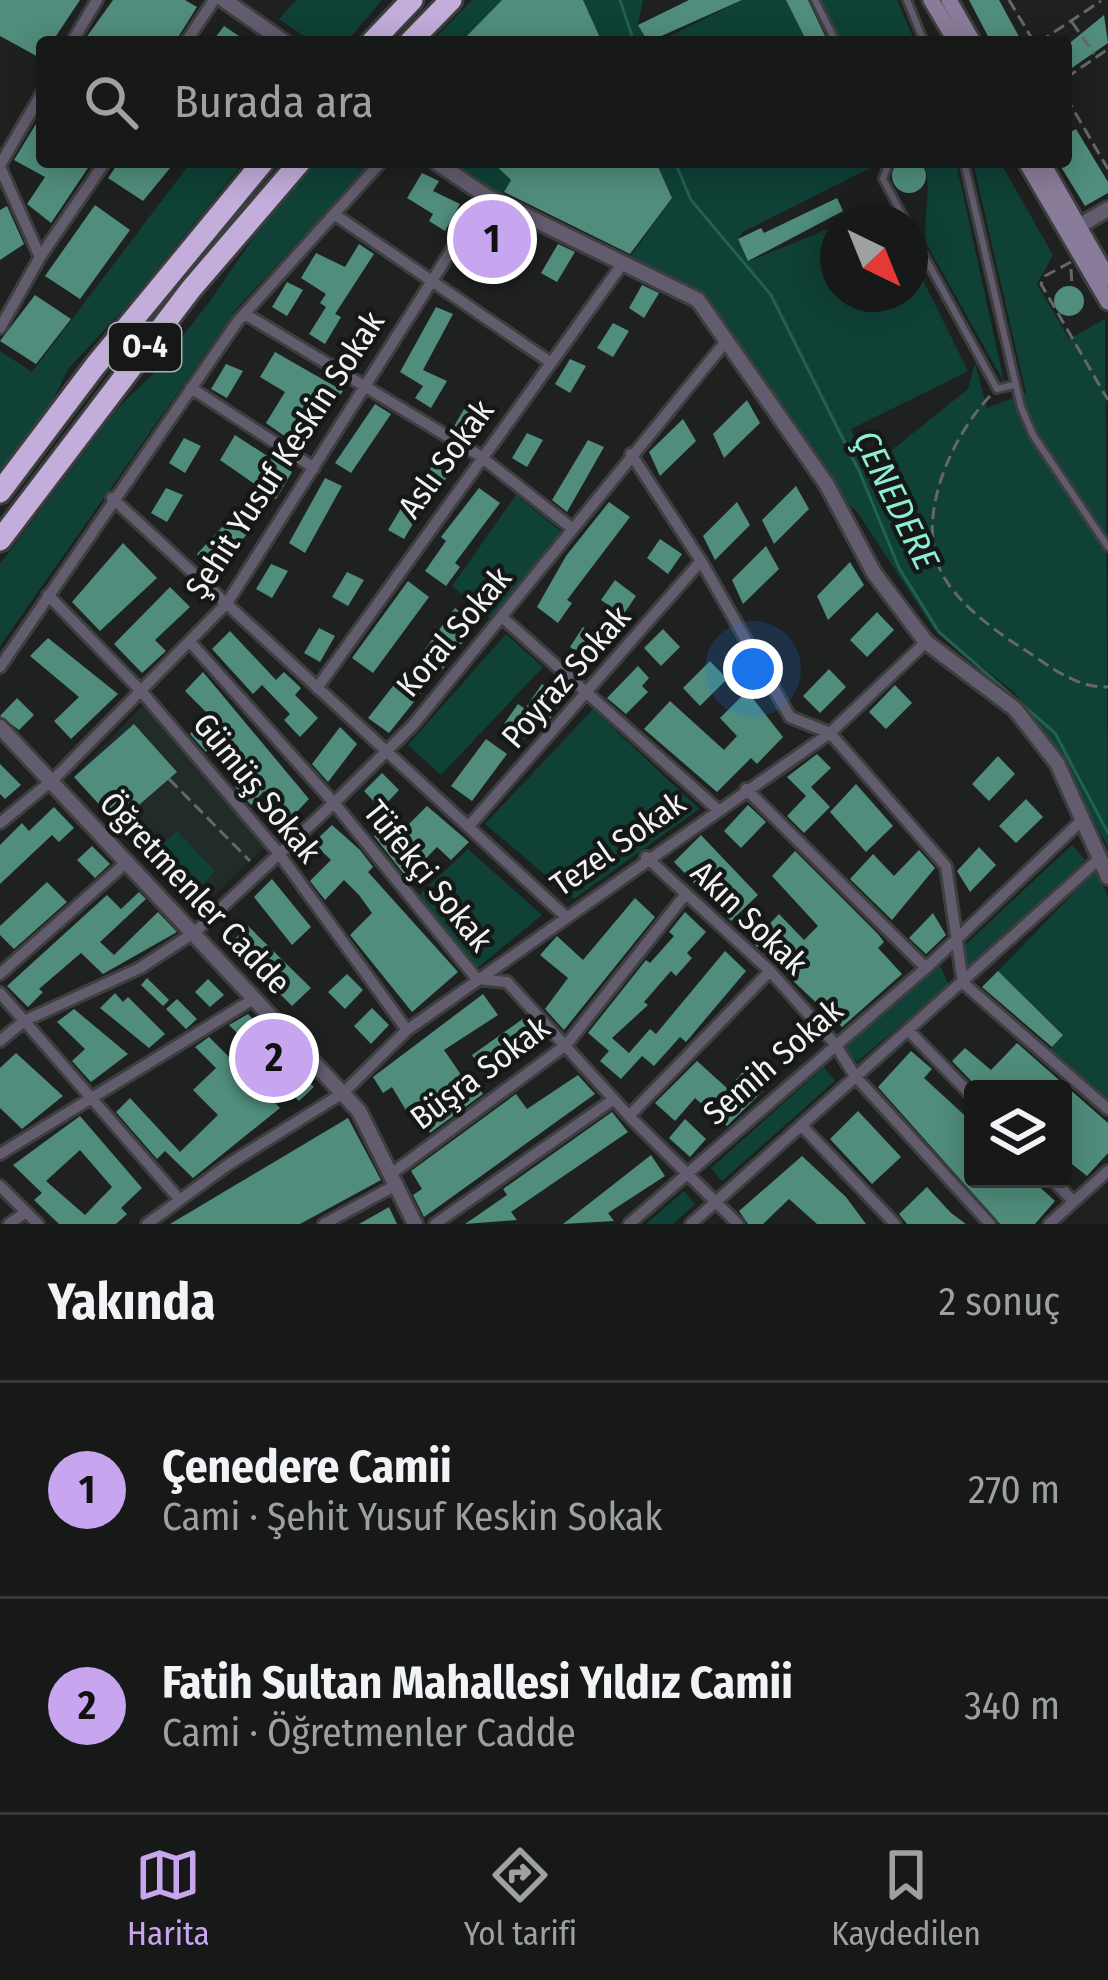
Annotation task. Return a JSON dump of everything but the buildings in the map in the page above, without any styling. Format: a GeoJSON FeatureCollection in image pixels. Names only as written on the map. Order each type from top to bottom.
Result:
{"type":"FeatureCollection","features":[{"type":"Feature","properties":{"kind":"highway"},"geometry":{"type":"LineString","coordinates":[[378,36],[412,0]]}},
{"type":"Feature","properties":{"kind":"highway"},"geometry":{"type":"LineString","coordinates":[[416,36],[451,0]]}},
{"type":"Feature","properties":{"kind":"highway","name":"O-4"},"geometry":{"type":"LineString","coordinates":[[0,492],[94,366],[258,168]]}},
{"type":"Feature","properties":{"kind":"highway","name":"O-4"},"geometry":{"type":"LineString","coordinates":[[0,541],[191,289],[295,168]]}},
{"type":"Feature","properties":{"kind":"main road"},"geometry":{"type":"LineString","coordinates":[[931,0],[952,36]]}},
{"type":"Feature","properties":{"kind":"main road"},"geometry":{"type":"LineString","coordinates":[[949,0],[970,36]]}},
{"type":"Feature","properties":{"kind":"main road"},"geometry":{"type":"LineString","coordinates":[[1030,168],[1108,278]]}},
{"type":"Feature","properties":{"kind":"main road"},"geometry":{"type":"LineString","coordinates":[[1045,168],[1108,302]]}},
{"type":"Feature","properties":{"kind":"street"},"geometry":{"type":"LineString","coordinates":[[76,36],[97,0]]}},
{"type":"Feature","properties":{"kind":"street"},"geometry":{"type":"LineString","coordinates":[[190,36],[214,0]]}},
{"type":"Feature","properties":{"kind":"street"},"geometry":{"type":"LineString","coordinates":[[224,0],[275,36]]}},
{"type":"Feature","properties":{"kind":"street"},"geometry":{"type":"LineString","coordinates":[[36,103],[0,166],[40,257]]}},
{"type":"Feature","properties":{"kind":"street"},"geometry":{"type":"LineString","coordinates":[[0,328],[40,257],[101,168]]}},
{"type":"Feature","properties":{"kind":"street"},"geometry":{"type":"LineString","coordinates":[[0,668],[112,497],[245,314],[376,168]]}},
{"type":"Feature","properties":{"kind":"street"},"geometry":{"type":"LineString","coordinates":[[445,168],[486,196],[698,300],[827,485],[874,573],[926,642],[1015,709],[1057,763],[1108,877]]}},
{"type":"Feature","properties":{"kind":"street","name":"Şehit Yusuf Keskin Sokak"},"geometry":{"type":"LineString","coordinates":[[0,823],[54,779],[227,603],[486,196]]}},
{"type":"Feature","properties":{"kind":"street"},"geometry":{"type":"LineString","coordinates":[[1073,230],[1108,208]]}},
{"type":"Feature","properties":{"kind":"street"},"geometry":{"type":"LineString","coordinates":[[334,214],[550,362]]}},
{"type":"Feature","properties":{"kind":"street","name":"Aslı Sokak"},"geometry":{"type":"LineString","coordinates":[[317,688],[623,263]]}},
{"type":"Feature","properties":{"kind":"street"},"geometry":{"type":"LineString","coordinates":[[245,314],[480,456],[573,529]]}},
{"type":"Feature","properties":{"kind":"street","name":"Koral Sokak"},"geometry":{"type":"LineString","coordinates":[[0,1041],[24,1021],[140,968],[195,932],[277,850],[334,803],[503,618],[727,340]]}},
{"type":"Feature","properties":{"kind":"street"},"geometry":{"type":"LineString","coordinates":[[190,388],[314,468]]}},
{"type":"Feature","properties":{"kind":"street"},"geometry":{"type":"LineString","coordinates":[[631,454],[701,561],[790,717],[830,733],[946,866],[963,983],[1108,1109]]}},
{"type":"Feature","properties":{"kind":"street"},"geometry":{"type":"LineString","coordinates":[[112,497],[564,915]]}},
{"type":"Feature","properties":{"kind":"street","name":"Poyraz Sokak"},"geometry":{"type":"LineString","coordinates":[[469,826],[587,697],[701,561]]}},
{"type":"Feature","properties":{"kind":"street","name":"Gümüş Sokak"},"geometry":{"type":"LineString","coordinates":[[48,595],[141,691],[277,850],[407,1030]]}},
{"type":"Feature","properties":{"kind":"street"},"geometry":{"type":"LineString","coordinates":[[503,618],[716,808]]}},
{"type":"Feature","properties":{"kind":"street","name":"Tezel Sokak"},"geometry":{"type":"LineString","coordinates":[[147,1224],[343,1093],[407,1030],[646,857],[830,733],[926,642]]}},
{"type":"Feature","properties":{"kind":"street","name":"Tüfekçi Sokak"},"geometry":{"type":"LineString","coordinates":[[191,643],[334,803],[477,979],[507,982],[628,1116],[738,1224]]}},
{"type":"Feature","properties":{"kind":"street","name":"Öğretmenler Cadde"},"geometry":{"type":"LineString","coordinates":[[0,727],[54,779],[359,1111],[416,1224]]}},
{"type":"Feature","properties":{"kind":"street"},"geometry":{"type":"LineString","coordinates":[[746,789],[926,968]]}},
{"type":"Feature","properties":{"kind":"street","name":"Semih Sokak"},"geometry":{"type":"LineString","coordinates":[[629,1224],[926,968],[1082,821]]}},
{"type":"Feature","properties":{"kind":"street","name":"Akın Sokak"},"geometry":{"type":"LineString","coordinates":[[646,857],[770,971],[835,1044],[855,1076],[989,1224]]}},
{"type":"Feature","properties":{"kind":"street","name":"Semih Sokak"},"geometry":{"type":"LineString","coordinates":[[691,1224],[1099,859]]}},
{"type":"Feature","properties":{"kind":"street"},"geometry":{"type":"LineString","coordinates":[[0,974],[128,860]]}},
{"type":"Feature","properties":{"kind":"street","name":"Büşra Sokak"},"geometry":{"type":"LineString","coordinates":[[324,1224],[393,1180],[566,1045],[685,895]]}},
{"type":"Feature","properties":{"kind":"street"},"geometry":{"type":"LineString","coordinates":[[628,1116],[770,971]]}},
{"type":"Feature","properties":{"kind":"street"},"geometry":{"type":"LineString","coordinates":[[0,993],[180,1200]]}},
{"type":"Feature","properties":{"kind":"street"},"geometry":{"type":"LineString","coordinates":[[0,1154],[255,998]]}},
{"type":"Feature","properties":{"kind":"street"},"geometry":{"type":"LineString","coordinates":[[908,1030],[964,1088]]}},
{"type":"Feature","properties":{"kind":"street"},"geometry":{"type":"LineString","coordinates":[[436,1224],[614,1099]]}},
{"type":"Feature","properties":{"kind":"street"},"geometry":{"type":"LineString","coordinates":[[801,1125],[895,1224]]}},
{"type":"Feature","properties":{"kind":"street"},"geometry":{"type":"LineString","coordinates":[[1049,1224],[1108,1171]]}},
{"type":"Feature","properties":{"kind":"street"},"geometry":{"type":"LineString","coordinates":[[0,1186],[38,1224]]}},
{"type":"Feature","properties":{"kind":"street"},"geometry":{"type":"LineString","coordinates":[[1061,1188],[1073,1201]]}},
{"type":"Feature","properties":{"kind":"street"},"geometry":{"type":"LineString","coordinates":[[9,1224],[26,1212]]}},
{"type":"Feature","properties":{"kind":"lane"},"geometry":{"type":"LineString","coordinates":[[815,0],[833,36]]}},
{"type":"Feature","properties":{"kind":"lane"},"geometry":{"type":"LineString","coordinates":[[907,0],[922,36]]}},
{"type":"Feature","properties":{"kind":"lane"},"geometry":{"type":"LineString","coordinates":[[888,168],[883,179],[896,204]]}},
{"type":"Feature","properties":{"kind":"lane"},"geometry":{"type":"LineString","coordinates":[[965,168],[1014,385],[1033,435],[1108,548]]}},
{"type":"Feature","properties":{"kind":"lane"},"geometry":{"type":"LineString","coordinates":[[928,263],[997,389],[1014,385]]}},
{"type":"Feature","properties":{"kind":"path"},"geometry":{"type":"LineString","coordinates":[[1009,0],[1032,36]]}},
{"type":"Feature","properties":{"kind":"path"},"geometry":{"type":"LineString","coordinates":[[1046,36],[1101,1]]}},
{"type":"Feature","properties":{"kind":"path"},"geometry":{"type":"LineString","coordinates":[[1071,21],[1096,57]]}},
{"type":"Feature","properties":{"kind":"path"},"geometry":{"type":"LineString","coordinates":[[1072,74],[1108,49]]}},
{"type":"Feature","properties":{"kind":"path"},"geometry":{"type":"LineString","coordinates":[[1072,107],[1108,169]]}},
{"type":"Feature","properties":{"kind":"path"},"geometry":{"type":"LineString","coordinates":[[1070,262],[1078,266]]}},
{"type":"Feature","properties":{"kind":"path"},"geometry":{"type":"LineString","coordinates":[[1070,262],[1072,286]]}},
{"type":"Feature","properties":{"kind":"path"},"geometry":{"type":"LineString","coordinates":[[1070,262],[1041,284],[1108,400]]}},
{"type":"Feature","properties":{"kind":"path"},"geometry":{"type":"LineString","coordinates":[[997,389],[966,423],[946,472],[934,522],[938,566],[964,599],[1012,643],[1084,685],[1108,687]]}},
{"type":"Feature","properties":{"kind":"path"},"geometry":{"type":"LineString","coordinates":[[169,779],[250,861]]}},
{"type":"Feature","properties":{"kind":"shaded area"},"geometry":{"type":"Polygon","coordinates":[[[143,705],[265,847],[197,911],[74,777],[143,705]]]}},
{"type":"Feature","properties":{"kind":"green space"},"geometry":{"type":"Polygon","coordinates":[[[296,0],[382,0],[351,36],[304,36],[279,19],[296,0]]]}},
{"type":"Feature","properties":{"kind":"green space"},"geometry":{"type":"Polygon","coordinates":[[[472,0],[502,0],[467,36],[437,36],[472,0]]]}},
{"type":"Feature","properties":{"kind":"green space"},"geometry":{"type":"Polygon","coordinates":[[[583,0],[643,0],[638,25],[644,36],[599,36],[583,0]]]}},
{"type":"Feature","properties":{"kind":"green space"},"geometry":{"type":"Polygon","coordinates":[[[742,0],[786,0],[804,36],[670,36],[742,0]]]}},
{"type":"Feature","properties":{"kind":"green space"},"geometry":{"type":"Polygon","coordinates":[[[820,0],[897,0],[912,36],[838,36],[820,0]]]}},
{"type":"Feature","properties":{"kind":"green space"},"geometry":{"type":"Polygon","coordinates":[[[186,168],[239,168],[127,306],[68,369],[45,416],[0,476],[0,351],[32,372],[186,168]]]}},
{"type":"Feature","properties":{"kind":"green space"},"geometry":{"type":"Polygon","coordinates":[[[312,168],[366,168],[238,307],[0,646],[0,564],[115,411],[155,372],[210,301],[269,215],[312,168]]]}},
{"type":"Feature","properties":{"kind":"green space"},"geometry":{"type":"Polygon","coordinates":[[[456,168],[498,168],[511,180],[499,202],[453,173],[456,168]]]}},
{"type":"Feature","properties":{"kind":"green space"},"geometry":{"type":"Polygon","coordinates":[[[659,168],[870,168],[743,232],[738,239],[749,261],[820,232],[820,312],[928,312],[928,290],[968,371],[851,429],[867,470],[968,389],[975,363],[987,408],[1026,393],[974,168],[1003,168],[1053,255],[1037,284],[1069,339],[1105,319],[1108,847],[1038,722],[1014,692],[934,629],[858,513],[827,485],[698,300],[625,264],[672,198],[659,168]]]}},
{"type":"Feature","properties":{"kind":"green space"},"geometry":{"type":"Polygon","coordinates":[[[925,168],[957,168],[1004,382],[928,247],[925,168]]]}},
{"type":"Feature","properties":{"kind":"green space"},"geometry":{"type":"Polygon","coordinates":[[[516,495],[562,532],[491,619],[452,586],[516,495]]]}},
{"type":"Feature","properties":{"kind":"green space"},"geometry":{"type":"Polygon","coordinates":[[[506,634],[543,667],[441,775],[408,745],[506,634]]]}},
{"type":"Feature","properties":{"kind":"green space"},"geometry":{"type":"Polygon","coordinates":[[[593,709],[699,809],[574,899],[485,824],[593,709]]]}},
{"type":"Feature","properties":{"kind":"green space"},"geometry":{"type":"Polygon","coordinates":[[[177,831],[215,871],[195,892],[156,850],[177,831]]]}},
{"type":"Feature","properties":{"kind":"green space"},"geometry":{"type":"Polygon","coordinates":[[[1072,845],[1085,860],[969,969],[964,946],[1072,845]]]}},
{"type":"Feature","properties":{"kind":"green space"},"geometry":{"type":"Polygon","coordinates":[[[468,849],[542,915],[475,970],[418,896],[468,849]]]}},
{"type":"Feature","properties":{"kind":"green space"},"geometry":{"type":"Polygon","coordinates":[[[1096,870],[1108,897],[1108,1108],[1047,1053],[1063,1034],[998,971],[1096,870]]]}},
{"type":"Feature","properties":{"kind":"green space"},"geometry":{"type":"Polygon","coordinates":[[[940,966],[949,985],[857,1062],[844,1048],[940,966]]]}},
{"type":"Feature","properties":{"kind":"green space"},"geometry":{"type":"Polygon","coordinates":[[[824,1067],[835,1081],[722,1181],[711,1168],[824,1067]]]}},
{"type":"Feature","properties":{"kind":"green space"},"geometry":{"type":"Polygon","coordinates":[[[684,1191],[695,1204],[673,1224],[646,1224],[684,1191]]]}},
{"type":"Feature","properties":{"kind":"waterway","name":"ÇENEDERE"},"geometry":{"type":"LineString","coordinates":[[620,0],[632,36]]}},
{"type":"Feature","properties":{"kind":"waterway","name":"ÇENEDERE"},"geometry":{"type":"LineString","coordinates":[[678,168],[691,200],[771,295],[860,473],[899,568],[939,632],[1055,733],[1108,833]]}},
{"type":"Feature","properties":{"kind":"place","name":"Çenedere Camii"},"geometry":{"type":"Point","coordinates":[492,239]}},
{"type":"Feature","properties":{"kind":"place","name":"Fatih Sultan Mahallesi Yıldız Camii"},"geometry":{"type":"Point","coordinates":[274,1058]}}]}
